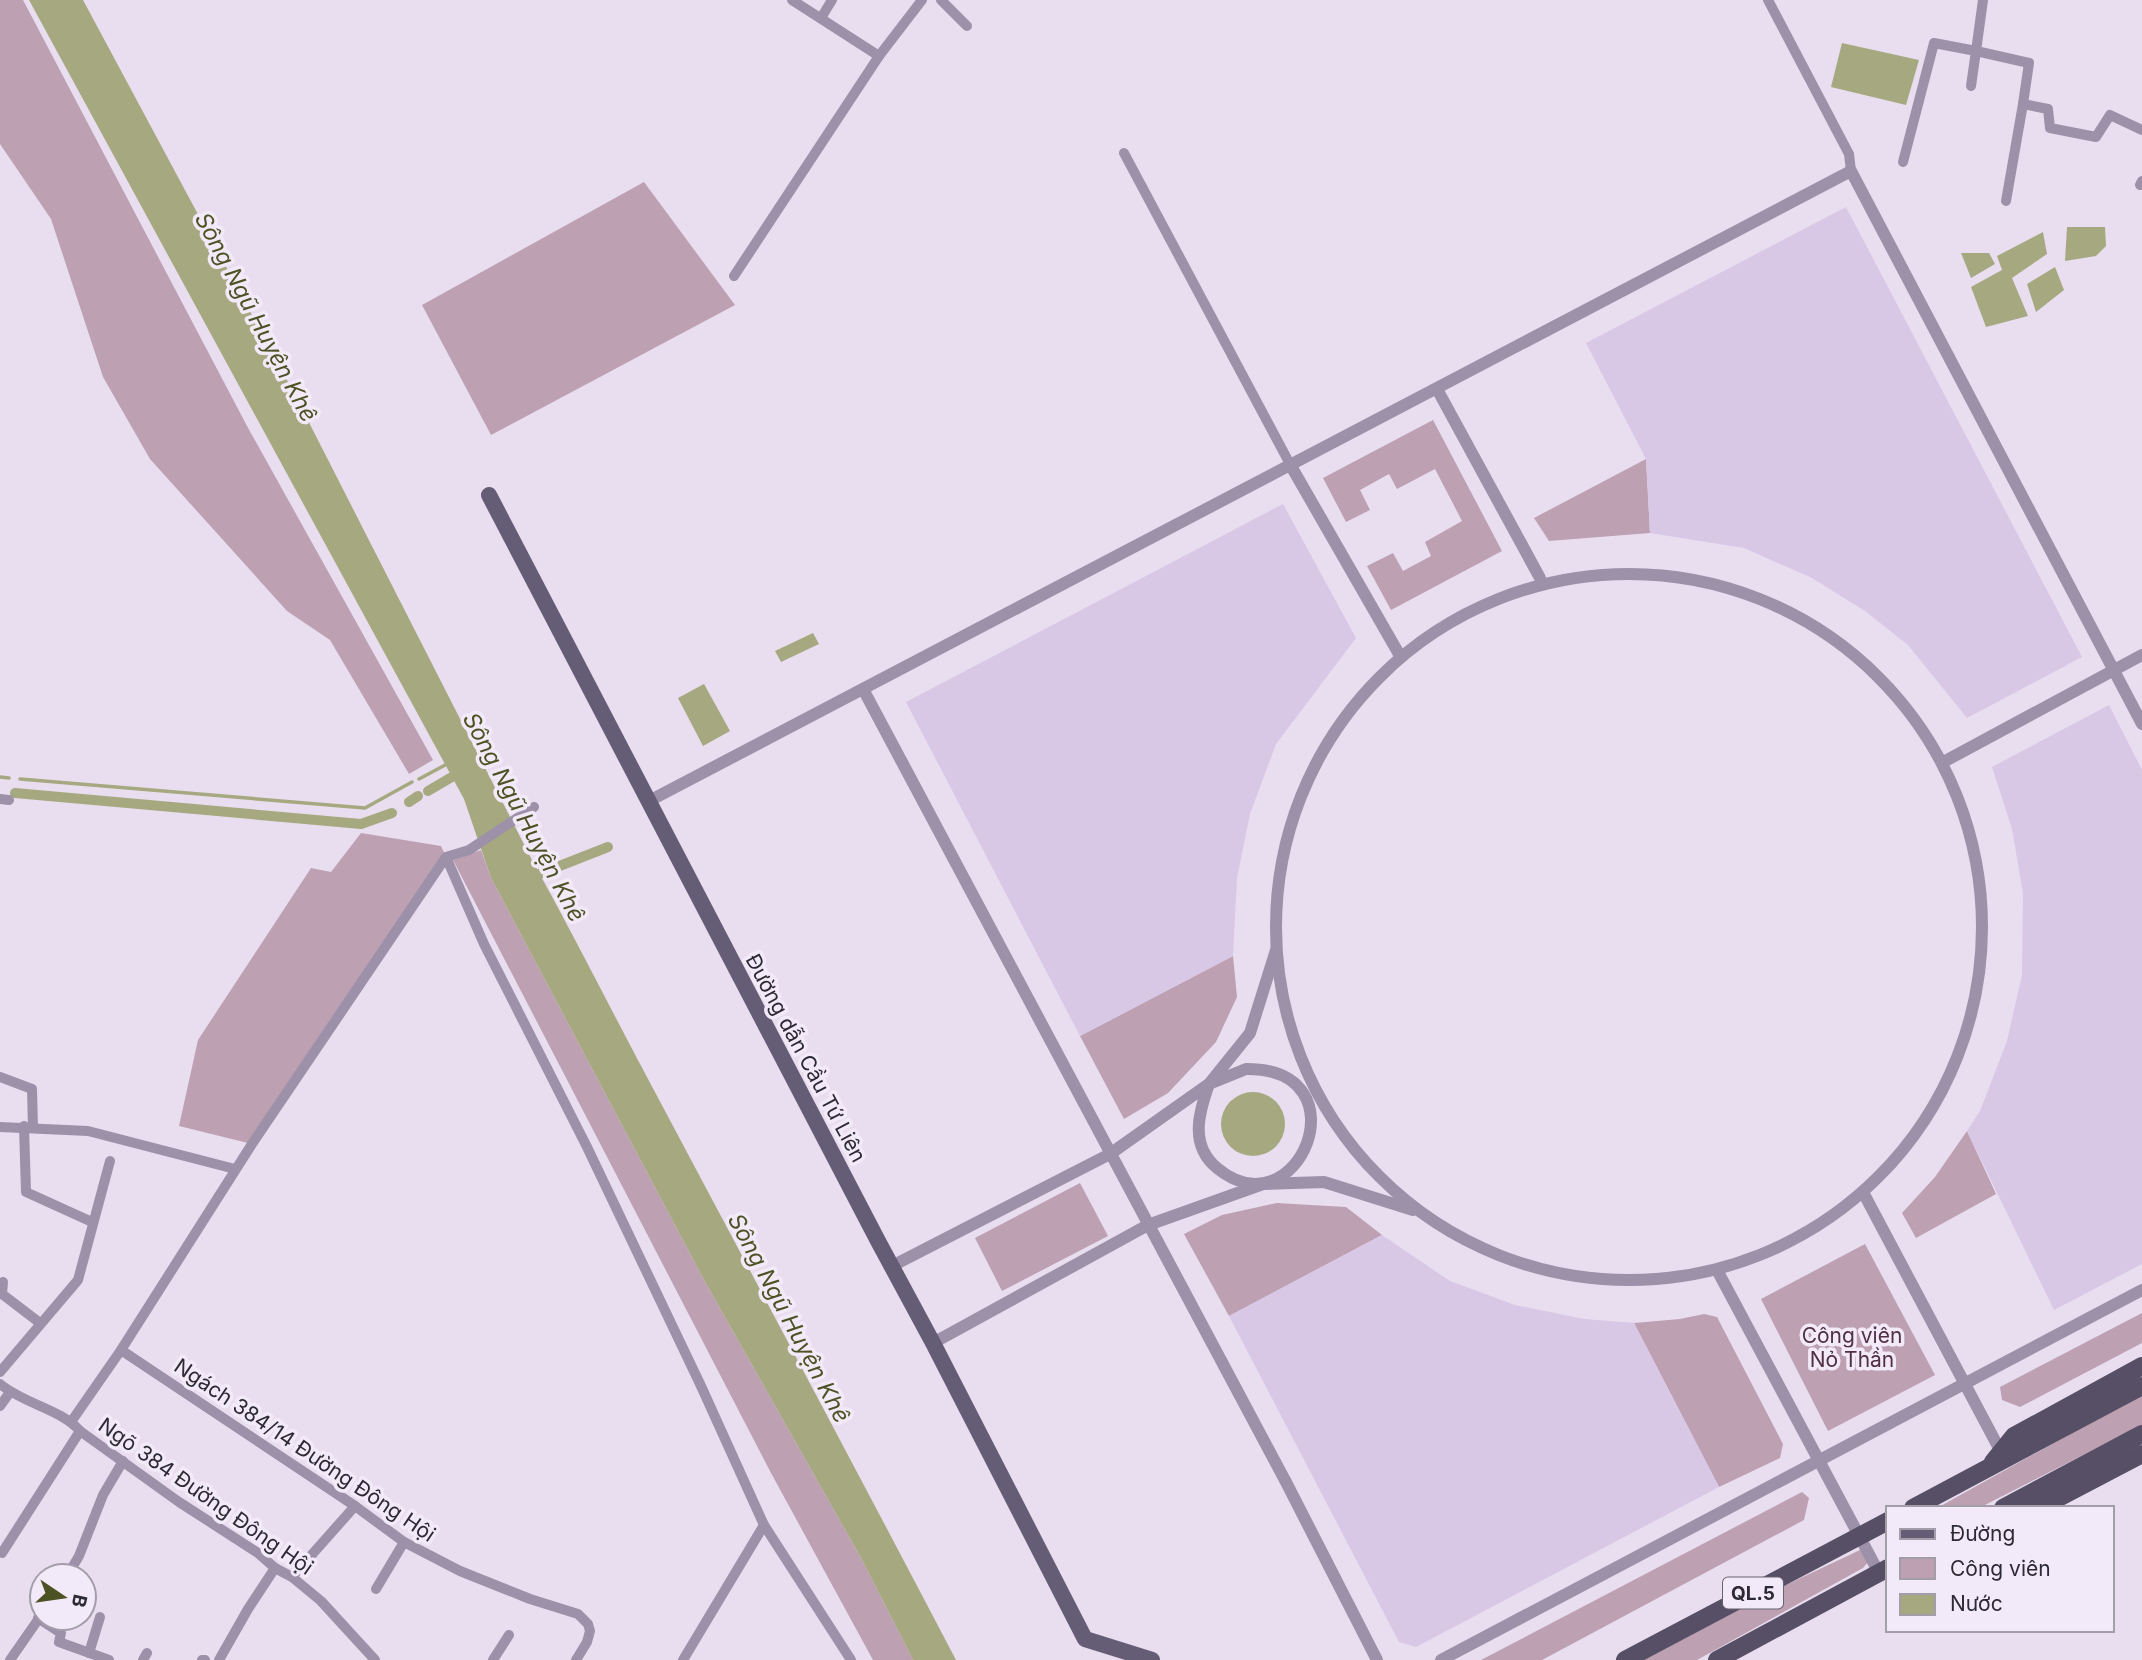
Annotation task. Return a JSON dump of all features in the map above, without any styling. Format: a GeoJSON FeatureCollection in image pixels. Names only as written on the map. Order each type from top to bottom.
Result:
{"type":"FeatureCollection","features":[{"type":"Feature","properties":{"kind":"highway"},"geometry":{"type":"LineString","coordinates":[[1917,1506],[1989,1468],[2142,1366]]}},
{"type":"Feature","properties":{"kind":"highway"},"geometry":{"type":"LineString","coordinates":[[1989,1468],[2014,1436],[2142,1386]]}},
{"type":"Feature","properties":{"kind":"highway"},"geometry":{"type":"LineString","coordinates":[[2042,1506],[2142,1434]]}},
{"type":"Feature","properties":{"kind":"highway"},"geometry":{"type":"LineString","coordinates":[[2008,1506],[2089,1472],[2142,1454]]}},
{"type":"Feature","properties":{"kind":"highway","name":"QL.5"},"geometry":{"type":"LineString","coordinates":[[1614,1660],[1626,1660],[1886,1522]]}},
{"type":"Feature","properties":{"kind":"highway","name":"QL.5"},"geometry":{"type":"LineString","coordinates":[[1717,1660],[1884,1571]]}},
{"type":"Feature","properties":{"kind":"main road","name":"Đường dẫn Cầu Tứ Liên"},"geometry":{"type":"LineString","coordinates":[[489,495],[1085,1639],[1152,1660]]}},
{"type":"Feature","properties":{"kind":"street"},"geometry":{"type":"LineString","coordinates":[[821,18],[832,0]]}},
{"type":"Feature","properties":{"kind":"street"},"geometry":{"type":"LineString","coordinates":[[734,276],[879,56],[921,0]]}},
{"type":"Feature","properties":{"kind":"street"},"geometry":{"type":"LineString","coordinates":[[941,0],[967,26]]}},
{"type":"Feature","properties":{"kind":"street"},"geometry":{"type":"LineString","coordinates":[[1768,0],[1849,154],[1851,171],[2142,724]]}},
{"type":"Feature","properties":{"kind":"street"},"geometry":{"type":"LineString","coordinates":[[1971,86],[1983,0]]}},
{"type":"Feature","properties":{"kind":"street"},"geometry":{"type":"LineString","coordinates":[[797,1],[879,56]]}},
{"type":"Feature","properties":{"kind":"street"},"geometry":{"type":"LineString","coordinates":[[1903,162],[1934,43],[2029,63],[2007,201]]}},
{"type":"Feature","properties":{"kind":"street"},"geometry":{"type":"LineString","coordinates":[[2023,104],[2048,108],[2050,128],[2096,137],[2110,116],[2142,130]]}},
{"type":"Feature","properties":{"kind":"street"},"geometry":{"type":"LineString","coordinates":[[1124,153],[1291,466],[1399,654]]}},
{"type":"Feature","properties":{"kind":"street"},"geometry":{"type":"LineString","coordinates":[[649,802],[1851,171]]}},
{"type":"Feature","properties":{"kind":"street"},"geometry":{"type":"LineString","coordinates":[[1437,389],[1540,578]]}},
{"type":"Feature","properties":{"kind":"street"},"geometry":{"type":"LineString","coordinates":[[892,1266],[1110,1153],[1209,1084],[1245,1069],[1264,1069],[1281,1074],[1306,1094],[1370,1174],[1424,1213],[1472,1243],[1521,1259],[1593,1274],[1637,1278],[1717,1270],[1793,1239],[1846,1210],[1890,1171],[1921,1128],[1949,1072],[1967,1027],[1982,943],[1981,880],[1947,760],[1902,704],[1861,660],[1751,601],[1692,582],[1632,568],[1540,578],[1479,605],[1399,654],[1355,711],[1321,762],[1296,816],[1279,883],[1277,946],[1285,1018],[1306,1094],[1311,1118],[1305,1152],[1294,1166],[1263,1184],[1148,1225],[933,1343]]}},
{"type":"Feature","properties":{"kind":"street"},"geometry":{"type":"LineString","coordinates":[[1947,760],[2142,655]]}},
{"type":"Feature","properties":{"kind":"street"},"geometry":{"type":"LineString","coordinates":[[863,690],[1287,1484],[1377,1660]]}},
{"type":"Feature","properties":{"kind":"street"},"geometry":{"type":"LineString","coordinates":[[71,1422],[121,1350],[235,1169],[446,857],[469,850],[534,807]]}},
{"type":"Feature","properties":{"kind":"street"},"geometry":{"type":"LineString","coordinates":[[446,857],[484,944],[587,1147],[764,1525],[851,1660]]}},
{"type":"Feature","properties":{"kind":"street"},"geometry":{"type":"LineString","coordinates":[[1277,946],[1250,1033],[1209,1084],[1198,1117],[1198,1135],[1204,1152],[1214,1166],[1228,1176],[1245,1182],[1324,1182],[1424,1213]]}},
{"type":"Feature","properties":{"kind":"street"},"geometry":{"type":"LineString","coordinates":[[0,1077],[32,1089],[26,1192],[92,1222]]}},
{"type":"Feature","properties":{"kind":"street"},"geometry":{"type":"LineString","coordinates":[[0,1127],[88,1131],[235,1169]]}},
{"type":"Feature","properties":{"kind":"street"},"geometry":{"type":"LineString","coordinates":[[0,1371],[78,1280],[110,1161]]}},
{"type":"Feature","properties":{"kind":"street"},"geometry":{"type":"LineString","coordinates":[[1864,1194],[2001,1452]]}},
{"type":"Feature","properties":{"kind":"street"},"geometry":{"type":"LineString","coordinates":[[1717,1270],[1818,1461],[1860,1536],[1884,1571]]}},
{"type":"Feature","properties":{"kind":"street"},"geometry":{"type":"LineString","coordinates":[[3,1282],[2,1294],[40,1323]]}},
{"type":"Feature","properties":{"kind":"street"},"geometry":{"type":"LineString","coordinates":[[1441,1660],[2142,1290]]}},
{"type":"Feature","properties":{"kind":"street","name":"Ngách 384/14 Đường Đông Hội"},"geometry":{"type":"LineString","coordinates":[[121,1350],[355,1506],[404,1542],[460,1571],[530,1599],[578,1614],[588,1624],[590,1631],[576,1660]]}},
{"type":"Feature","properties":{"kind":"street","name":"Ngõ 384 Đường Đông Hội"},"geometry":{"type":"LineString","coordinates":[[0,1384],[10,1392],[71,1422],[179,1502],[292,1577],[321,1601],[375,1660]]}},
{"type":"Feature","properties":{"kind":"street"},"geometry":{"type":"LineString","coordinates":[[0,1406],[10,1392]]}},
{"type":"Feature","properties":{"kind":"street"},"geometry":{"type":"LineString","coordinates":[[2,1553],[80,1431]]}},
{"type":"Feature","properties":{"kind":"street"},"geometry":{"type":"LineString","coordinates":[[75,1562],[103,1495],[123,1461]]}},
{"type":"Feature","properties":{"kind":"street"},"geometry":{"type":"LineString","coordinates":[[292,1577],[355,1506]]}},
{"type":"Feature","properties":{"kind":"street"},"geometry":{"type":"LineString","coordinates":[[683,1660],[764,1525]]}},
{"type":"Feature","properties":{"kind":"street"},"geometry":{"type":"LineString","coordinates":[[376,1589],[404,1542]]}},
{"type":"Feature","properties":{"kind":"street"},"geometry":{"type":"LineString","coordinates":[[219,1660],[275,1568]]}},
{"type":"Feature","properties":{"kind":"street"},"geometry":{"type":"LineString","coordinates":[[89,1653],[100,1617]]}},
{"type":"Feature","properties":{"kind":"street"},"geometry":{"type":"LineString","coordinates":[[10,1660],[29,1632]]}},
{"type":"Feature","properties":{"kind":"street"},"geometry":{"type":"LineString","coordinates":[[60,1632],[59,1642],[109,1660]]}},
{"type":"Feature","properties":{"kind":"street"},"geometry":{"type":"LineString","coordinates":[[492,1660],[509,1635]]}},
{"type":"Feature","properties":{"kind":"green space"},"geometry":{"type":"Polygon","coordinates":[[[0,0],[23,0],[247,426],[433,760],[409,774],[330,640],[287,611],[150,459],[103,377],[51,219],[0,144],[0,0]]]}},
{"type":"Feature","properties":{"kind":"green space"},"geometry":{"type":"Polygon","coordinates":[[[644,182],[735,305],[491,435],[422,305],[644,182]]]}},
{"type":"Feature","properties":{"kind":"green space"},"geometry":{"type":"Polygon","coordinates":[[[1433,420],[1502,551],[1391,610],[1367,566],[1393,553],[1403,571],[1431,556],[1425,542],[1462,521],[1435,469],[1397,489],[1389,474],[1360,490],[1370,510],[1346,522],[1323,478],[1433,420]]]}},
{"type":"Feature","properties":{"kind":"green space"},"geometry":{"type":"Polygon","coordinates":[[[1646,459],[1650,533],[1549,541],[1534,518],[1646,459]]]}},
{"type":"Feature","properties":{"kind":"green space"},"geometry":{"type":"Polygon","coordinates":[[[361,833],[441,846],[446,857],[252,1144],[179,1126],[198,1040],[311,868],[331,872],[361,833]]]}},
{"type":"Feature","properties":{"kind":"green space"},"geometry":{"type":"Polygon","coordinates":[[[481,850],[491,878],[704,1280],[861,1558],[913,1660],[873,1660],[771,1473],[453,860],[481,850]]]}},
{"type":"Feature","properties":{"kind":"green space"},"geometry":{"type":"Polygon","coordinates":[[[1233,956],[1237,997],[1216,1042],[1168,1093],[1124,1119],[1080,1036],[1233,956]]]}},
{"type":"Feature","properties":{"kind":"green space"},"geometry":{"type":"Polygon","coordinates":[[[1967,1131],[1996,1194],[1916,1238],[1902,1213],[1935,1177],[1967,1131]]]}},
{"type":"Feature","properties":{"kind":"green space"},"geometry":{"type":"Polygon","coordinates":[[[1080,1183],[1108,1236],[1002,1291],[975,1238],[1080,1183]]]}},
{"type":"Feature","properties":{"kind":"green space"},"geometry":{"type":"Polygon","coordinates":[[[1277,1203],[1346,1207],[1382,1235],[1229,1316],[1184,1234],[1222,1215],[1277,1203]]]}},
{"type":"Feature","properties":{"kind":"green space","name":"Công viên Nỏ Thần"},"geometry":{"type":"Polygon","coordinates":[[[1865,1244],[1935,1375],[1828,1431],[1761,1299],[1865,1244]]]}},
{"type":"Feature","properties":{"kind":"green space"},"geometry":{"type":"Polygon","coordinates":[[[2142,1313],[2142,1343],[2020,1407],[2002,1400],[2000,1387],[2142,1313]]]}},
{"type":"Feature","properties":{"kind":"green space"},"geometry":{"type":"Polygon","coordinates":[[[1704,1314],[1717,1317],[1783,1444],[1780,1458],[1719,1487],[1634,1323],[1704,1314]]]}},
{"type":"Feature","properties":{"kind":"green space"},"geometry":{"type":"Polygon","coordinates":[[[2142,1394],[2142,1425],[1983,1506],[1941,1506],[2142,1394]]]}},
{"type":"Feature","properties":{"kind":"green space"},"geometry":{"type":"Polygon","coordinates":[[[1802,1492],[1809,1498],[1804,1520],[1542,1660],[1481,1660],[1802,1492]]]}},
{"type":"Feature","properties":{"kind":"green space"},"geometry":{"type":"Polygon","coordinates":[[[1860,1550],[1868,1562],[1863,1568],[1697,1660],[1640,1660],[1733,1610],[1860,1550]]]}},
{"type":"Feature","properties":{"kind":"shaded area"},"geometry":{"type":"Polygon","coordinates":[[[1846,207],[2082,657],[1967,718],[1908,645],[1865,611],[1812,578],[1744,548],[1650,533],[1646,459],[1586,343],[1846,207]]]}},
{"type":"Feature","properties":{"kind":"shaded area"},"geometry":{"type":"Polygon","coordinates":[[[1283,504],[1356,638],[1276,744],[1250,814],[1237,878],[1233,956],[1080,1036],[906,702],[1283,504]]]}},
{"type":"Feature","properties":{"kind":"shaded area"},"geometry":{"type":"Polygon","coordinates":[[[2109,705],[2142,770],[2142,1264],[2054,1310],[1967,1131],[1980,1111],[2007,1041],[2022,975],[2023,893],[2012,829],[1992,767],[2109,705]]]}},
{"type":"Feature","properties":{"kind":"shaded area"},"geometry":{"type":"Polygon","coordinates":[[[1382,1235],[1450,1281],[1515,1305],[1584,1319],[1634,1323],[1719,1487],[1416,1647],[1399,1642],[1229,1316],[1382,1235]]]}},
{"type":"Feature","properties":{"kind":"water","name":"Sông Ngũ Huyện Khê"},"geometry":{"type":"Polygon","coordinates":[[[29,0],[83,0],[296,397],[532,860],[956,1660],[913,1660],[861,1558],[704,1280],[491,878],[464,799],[29,0]]]}},
{"type":"Feature","properties":{"kind":"water"},"geometry":{"type":"Polygon","coordinates":[[[1842,43],[1919,60],[1906,105],[1831,87],[1842,43]]]}},
{"type":"Feature","properties":{"kind":"water"},"geometry":{"type":"Polygon","coordinates":[[[2067,227],[2105,227],[2106,246],[2096,256],[2065,261],[2067,227]]]}},
{"type":"Feature","properties":{"kind":"water"},"geometry":{"type":"Polygon","coordinates":[[[2043,232],[2047,254],[2012,278],[2028,316],[1986,327],[1971,287],[2002,270],[1997,256],[2043,232]]]}},
{"type":"Feature","properties":{"kind":"water"},"geometry":{"type":"Polygon","coordinates":[[[1961,253],[1989,253],[1995,264],[1971,278],[1961,253]]]}},
{"type":"Feature","properties":{"kind":"water"},"geometry":{"type":"Polygon","coordinates":[[[2055,267],[2064,290],[2036,312],[2027,284],[2055,267]]]}},
{"type":"Feature","properties":{"kind":"water"},"geometry":{"type":"Polygon","coordinates":[[[813,633],[819,644],[781,662],[775,651],[813,633]]]}},
{"type":"Feature","properties":{"kind":"water"},"geometry":{"type":"Polygon","coordinates":[[[704,684],[730,731],[703,746],[678,698],[704,684]]]}},
{"type":"Feature","properties":{"kind":"water"},"geometry":{"type":"Polygon","coordinates":[[[1253,1092],[1271,1098],[1279,1106],[1285,1124],[1279,1142],[1271,1150],[1253,1156],[1235,1150],[1227,1142],[1221,1124],[1227,1106],[1235,1098],[1253,1092]]]}},
{"type":"Feature","properties":{"kind":"waterway"},"geometry":{"type":"LineString","coordinates":[[419,779],[449,763]]}},
{"type":"Feature","properties":{"kind":"waterway"},"geometry":{"type":"LineString","coordinates":[[428,791],[462,771]]}},
{"type":"Feature","properties":{"kind":"waterway"},"geometry":{"type":"LineString","coordinates":[[0,777],[9,778]]}},
{"type":"Feature","properties":{"kind":"waterway"},"geometry":{"type":"LineString","coordinates":[[20,779],[365,808],[412,782]]}},
{"type":"Feature","properties":{"kind":"waterway"},"geometry":{"type":"LineString","coordinates":[[15,793],[361,824],[392,813]]}},
{"type":"Feature","properties":{"kind":"waterway"},"geometry":{"type":"LineString","coordinates":[[409,802],[418,796]]}},
{"type":"Feature","properties":{"kind":"waterway"},"geometry":{"type":"LineString","coordinates":[[529,878],[608,847]]}}]}
